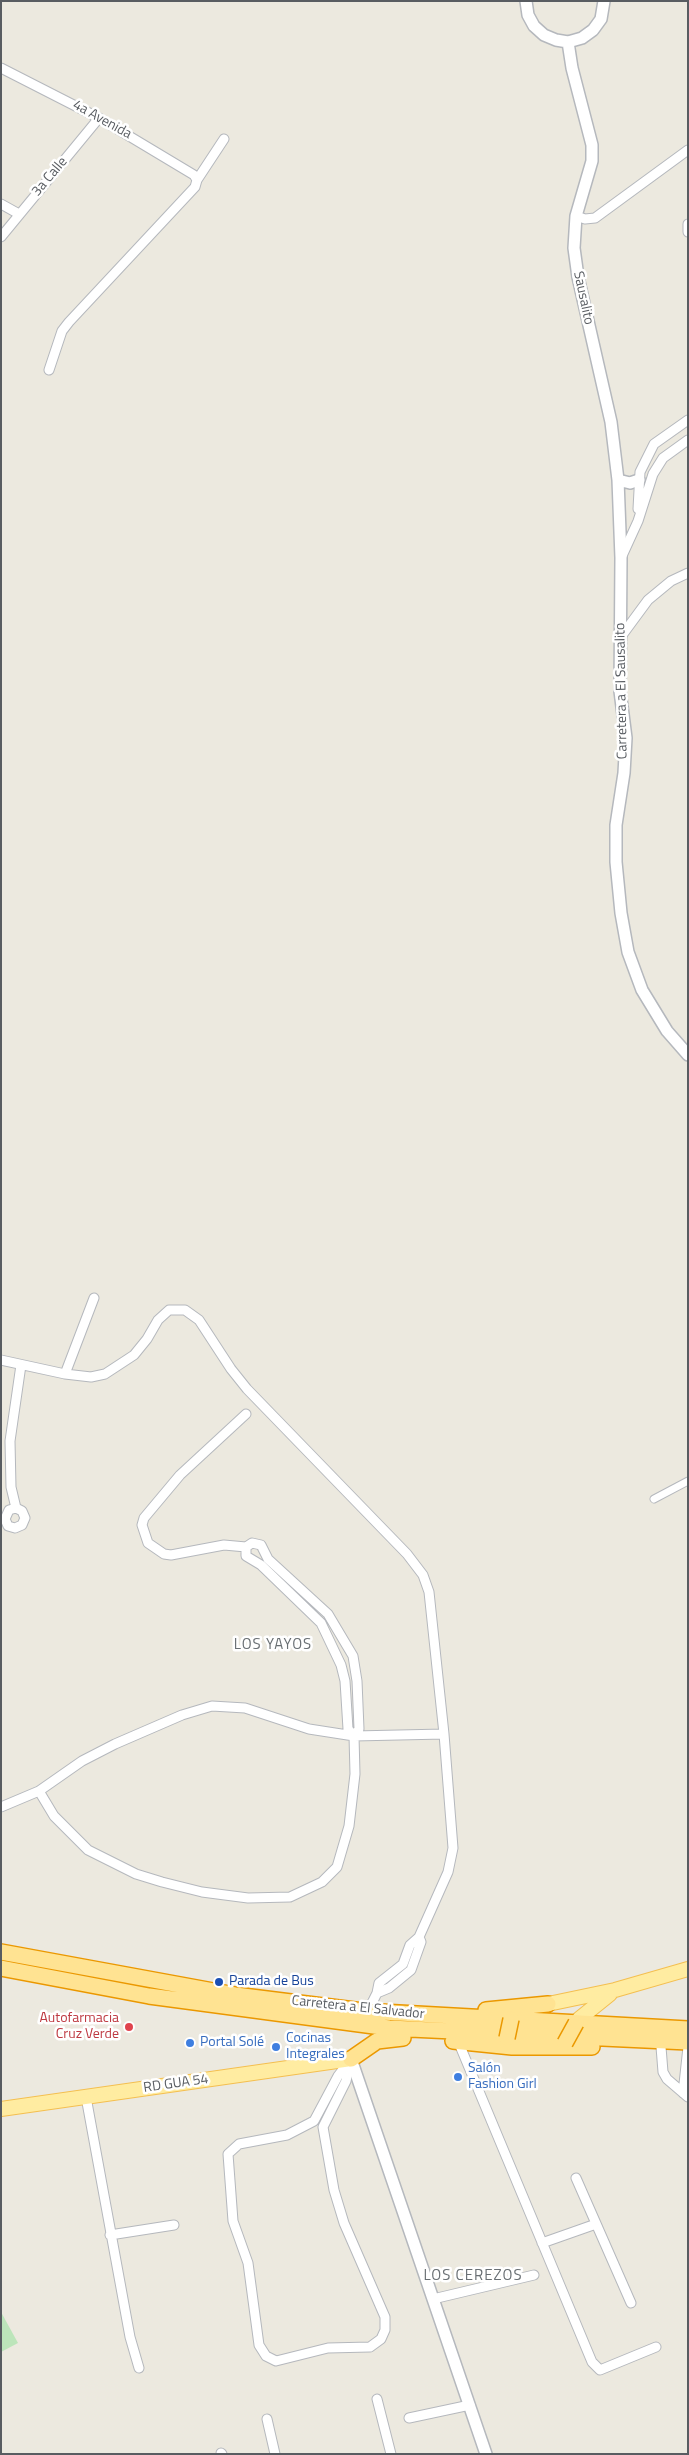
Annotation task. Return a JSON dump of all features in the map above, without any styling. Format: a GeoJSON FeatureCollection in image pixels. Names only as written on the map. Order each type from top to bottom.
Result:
{"type":"FeatureCollection","features":[{"type":"Feature","properties":{"kind":"highway","name":"Carretera a El Salvador"},"geometry":{"type":"LineString","coordinates":[[1,1952],[235,1995],[392,2013],[688,2028]]}},
{"type":"Feature","properties":{"kind":"highway","name":"Carretera a El Salvador"},"geometry":{"type":"LineString","coordinates":[[1,1968],[192,2002],[388,2028],[688,2042]]}},
{"type":"Feature","properties":{"kind":"highway"},"geometry":{"type":"LineString","coordinates":[[235,1995],[268,1990],[375,1998],[486,2010],[515,2016],[688,2028]]}},
{"type":"Feature","properties":{"kind":"highway"},"geometry":{"type":"LineString","coordinates":[[192,2002],[213,2010],[354,2033],[403,2038],[563,2045],[688,2047]]}},
{"type":"Feature","properties":{"kind":"highway"},"geometry":{"type":"LineString","coordinates":[[486,2010],[548,2004]]}},
{"type":"Feature","properties":{"kind":"highway"},"geometry":{"type":"LineString","coordinates":[[515,2016],[548,2004]]}},
{"type":"Feature","properties":{"kind":"highway"},"geometry":{"type":"LineString","coordinates":[[510,2042],[515,2016]]}},
{"type":"Feature","properties":{"kind":"highway"},"geometry":{"type":"LineString","coordinates":[[563,2045],[578,2021]]}},
{"type":"Feature","properties":{"kind":"highway"},"geometry":{"type":"LineString","coordinates":[[351,2059],[362,2041],[354,2033]]}},
{"type":"Feature","properties":{"kind":"highway"},"geometry":{"type":"LineString","coordinates":[[351,2059],[377,2041],[403,2038]]}},
{"type":"Feature","properties":{"kind":"main road"},"geometry":{"type":"LineString","coordinates":[[548,2004],[615,1990],[688,1970]]}},
{"type":"Feature","properties":{"kind":"main road"},"geometry":{"type":"LineString","coordinates":[[578,2021],[584,2013],[615,1990]]}},
{"type":"Feature","properties":{"kind":"main road","name":"RD GUA 54"},"geometry":{"type":"LineString","coordinates":[[1,2109],[351,2059]]}},
{"type":"Feature","properties":{"kind":"street"},"geometry":{"type":"LineString","coordinates":[[526,1],[528,15],[534,26],[550,38],[568,42],[582,38],[593,30],[601,19],[604,1]]}},
{"type":"Feature","properties":{"kind":"street","name":"Sausalito"},"geometry":{"type":"LineString","coordinates":[[568,42],[572,68],[592,145],[592,161],[576,216],[574,248],[578,277],[611,422],[618,480],[622,558]]}},
{"type":"Feature","properties":{"kind":"street","name":"4a Avenida"},"geometry":{"type":"LineString","coordinates":[[1,68],[99,118],[194,175],[198,180]]}},
{"type":"Feature","properties":{"kind":"street","name":"3a Calle"},"geometry":{"type":"LineString","coordinates":[[1,237],[99,118]]}},
{"type":"Feature","properties":{"kind":"street"},"geometry":{"type":"LineString","coordinates":[[48,370],[62,331],[195,187],[224,138]]}},
{"type":"Feature","properties":{"kind":"street"},"geometry":{"type":"LineString","coordinates":[[576,216],[585,219],[595,218],[688,150]]}},
{"type":"Feature","properties":{"kind":"street"},"geometry":{"type":"LineString","coordinates":[[1,204],[20,214]]}},
{"type":"Feature","properties":{"kind":"street"},"geometry":{"type":"LineString","coordinates":[[688,224],[688,232]]}},
{"type":"Feature","properties":{"kind":"street"},"geometry":{"type":"LineString","coordinates":[[638,521],[638,480],[654,444],[688,420]]}},
{"type":"Feature","properties":{"kind":"street"},"geometry":{"type":"LineString","coordinates":[[654,444],[663,458],[688,440]]}},
{"type":"Feature","properties":{"kind":"street","name":"Carretera a El Sausalito"},"geometry":{"type":"LineString","coordinates":[[663,458],[648,488],[638,521],[622,558],[620,690],[626,738],[624,773],[616,824],[616,862],[621,913],[628,952],[642,990],[667,1031],[688,1055]]}},
{"type":"Feature","properties":{"kind":"street"},"geometry":{"type":"LineString","coordinates":[[618,480],[630,483],[638,480]]}},
{"type":"Feature","properties":{"kind":"street"},"geometry":{"type":"LineString","coordinates":[[620,638],[648,600],[671,581],[688,573]]}},
{"type":"Feature","properties":{"kind":"street"},"geometry":{"type":"LineString","coordinates":[[65,1374],[94,1298]]}},
{"type":"Feature","properties":{"kind":"street"},"geometry":{"type":"LineString","coordinates":[[1,1360],[65,1374],[91,1377],[105,1374],[134,1355],[147,1339],[158,1320],[169,1310],[184,1310],[199,1320],[230,1369],[247,1389],[408,1554],[423,1575],[429,1592],[444,1734],[453,1848],[448,1872],[419,1937],[421,1942],[411,1970],[375,1998]]}},
{"type":"Feature","properties":{"kind":"street"},"geometry":{"type":"LineString","coordinates":[[16,1508],[11,1487],[10,1441],[21,1365]]}},
{"type":"Feature","properties":{"kind":"street"},"geometry":{"type":"LineString","coordinates":[[39,1791],[54,1816],[72,1836],[101,1858],[136,1874],[202,1892],[248,1898],[290,1897],[322,1882],[337,1867],[349,1826],[354,1782],[354,1736],[359,1729],[357,1681],[353,1656],[339,1631],[328,1614],[268,1559],[261,1545],[252,1543],[246,1547],[224,1544],[171,1555],[164,1554],[148,1543],[142,1525],[144,1518],[180,1475],[246,1414]]}},
{"type":"Feature","properties":{"kind":"street"},"geometry":{"type":"LineString","coordinates":[[654,1499],[688,1481]]}},
{"type":"Feature","properties":{"kind":"street"},"geometry":{"type":"LineString","coordinates":[[246,1547],[246,1556],[261,1565],[321,1623],[341,1665],[345,1681],[348,1729],[354,1736]]}},
{"type":"Feature","properties":{"kind":"street"},"geometry":{"type":"LineString","coordinates":[[1,1807],[39,1791],[82,1761],[115,1744],[182,1715],[212,1706],[245,1708],[309,1729],[354,1736],[444,1734]]}},
{"type":"Feature","properties":{"kind":"street"},"geometry":{"type":"LineString","coordinates":[[458,2041],[596,2368],[600,2370],[656,2347]]}},
{"type":"Feature","properties":{"kind":"street"},"geometry":{"type":"LineString","coordinates":[[661,2047],[663,2072],[673,2085],[685,2095]]}},
{"type":"Feature","properties":{"kind":"street"},"geometry":{"type":"LineString","coordinates":[[685,2095],[688,2047]]}},
{"type":"Feature","properties":{"kind":"street"},"geometry":{"type":"LineString","coordinates":[[351,2059],[346,2081],[323,2127],[334,2190],[344,2223],[385,2317],[386,2330],[381,2339],[370,2347],[328,2348],[276,2361],[266,2356],[259,2344],[248,2263],[234,2221],[228,2154],[239,2144],[287,2135],[314,2121],[342,2068],[351,2059]]}},
{"type":"Feature","properties":{"kind":"street"},"geometry":{"type":"LineString","coordinates":[[351,2059],[486,2454]]}},
{"type":"Feature","properties":{"kind":"street"},"geometry":{"type":"LineString","coordinates":[[86,2097],[130,2337],[139,2368]]}},
{"type":"Feature","properties":{"kind":"street"},"geometry":{"type":"LineString","coordinates":[[314,2121],[323,2127]]}},
{"type":"Feature","properties":{"kind":"street"},"geometry":{"type":"LineString","coordinates":[[576,2178],[631,2303]]}},
{"type":"Feature","properties":{"kind":"street"},"geometry":{"type":"LineString","coordinates":[[542,2243],[596,2224]]}},
{"type":"Feature","properties":{"kind":"street"},"geometry":{"type":"LineString","coordinates":[[110,2234],[174,2225]]}},
{"type":"Feature","properties":{"kind":"street"},"geometry":{"type":"LineString","coordinates":[[433,2299],[534,2275]]}},
{"type":"Feature","properties":{"kind":"street"},"geometry":{"type":"LineString","coordinates":[[377,2399],[391,2454]]}},
{"type":"Feature","properties":{"kind":"street"},"geometry":{"type":"LineString","coordinates":[[409,2418],[470,2405]]}},
{"type":"Feature","properties":{"kind":"street"},"geometry":{"type":"LineString","coordinates":[[267,2419],[274,2454]]}},
{"type":"Feature","properties":{"kind":"green space"},"geometry":{"type":"Polygon","coordinates":[[[1,2312],[18,2343],[1,2352],[1,2312]]]}},
{"type":"Feature","properties":{"kind":"place","name":"Parada de Bus"},"geometry":{"type":"Point","coordinates":[219,1982]}},
{"type":"Feature","properties":{"kind":"place","name":"Autofarmacia Cruz Verde"},"geometry":{"type":"Point","coordinates":[129,2027]}},
{"type":"Feature","properties":{"kind":"place","name":"Portal Solé"},"geometry":{"type":"Point","coordinates":[190,2043]}},
{"type":"Feature","properties":{"kind":"place","name":"Cocinas Integrales"},"geometry":{"type":"Point","coordinates":[276,2047]}},
{"type":"Feature","properties":{"kind":"place","name":"Salón Fashion Girl"},"geometry":{"type":"Point","coordinates":[458,2077]}},
{"type":"Feature","properties":{"kind":"district","name":"LOS YAYOS"},"geometry":{"type":"Point","coordinates":[273,1645]}},
{"type":"Feature","properties":{"kind":"district","name":"LOS CEREZOS"},"geometry":{"type":"Point","coordinates":[473,2276]}}]}
